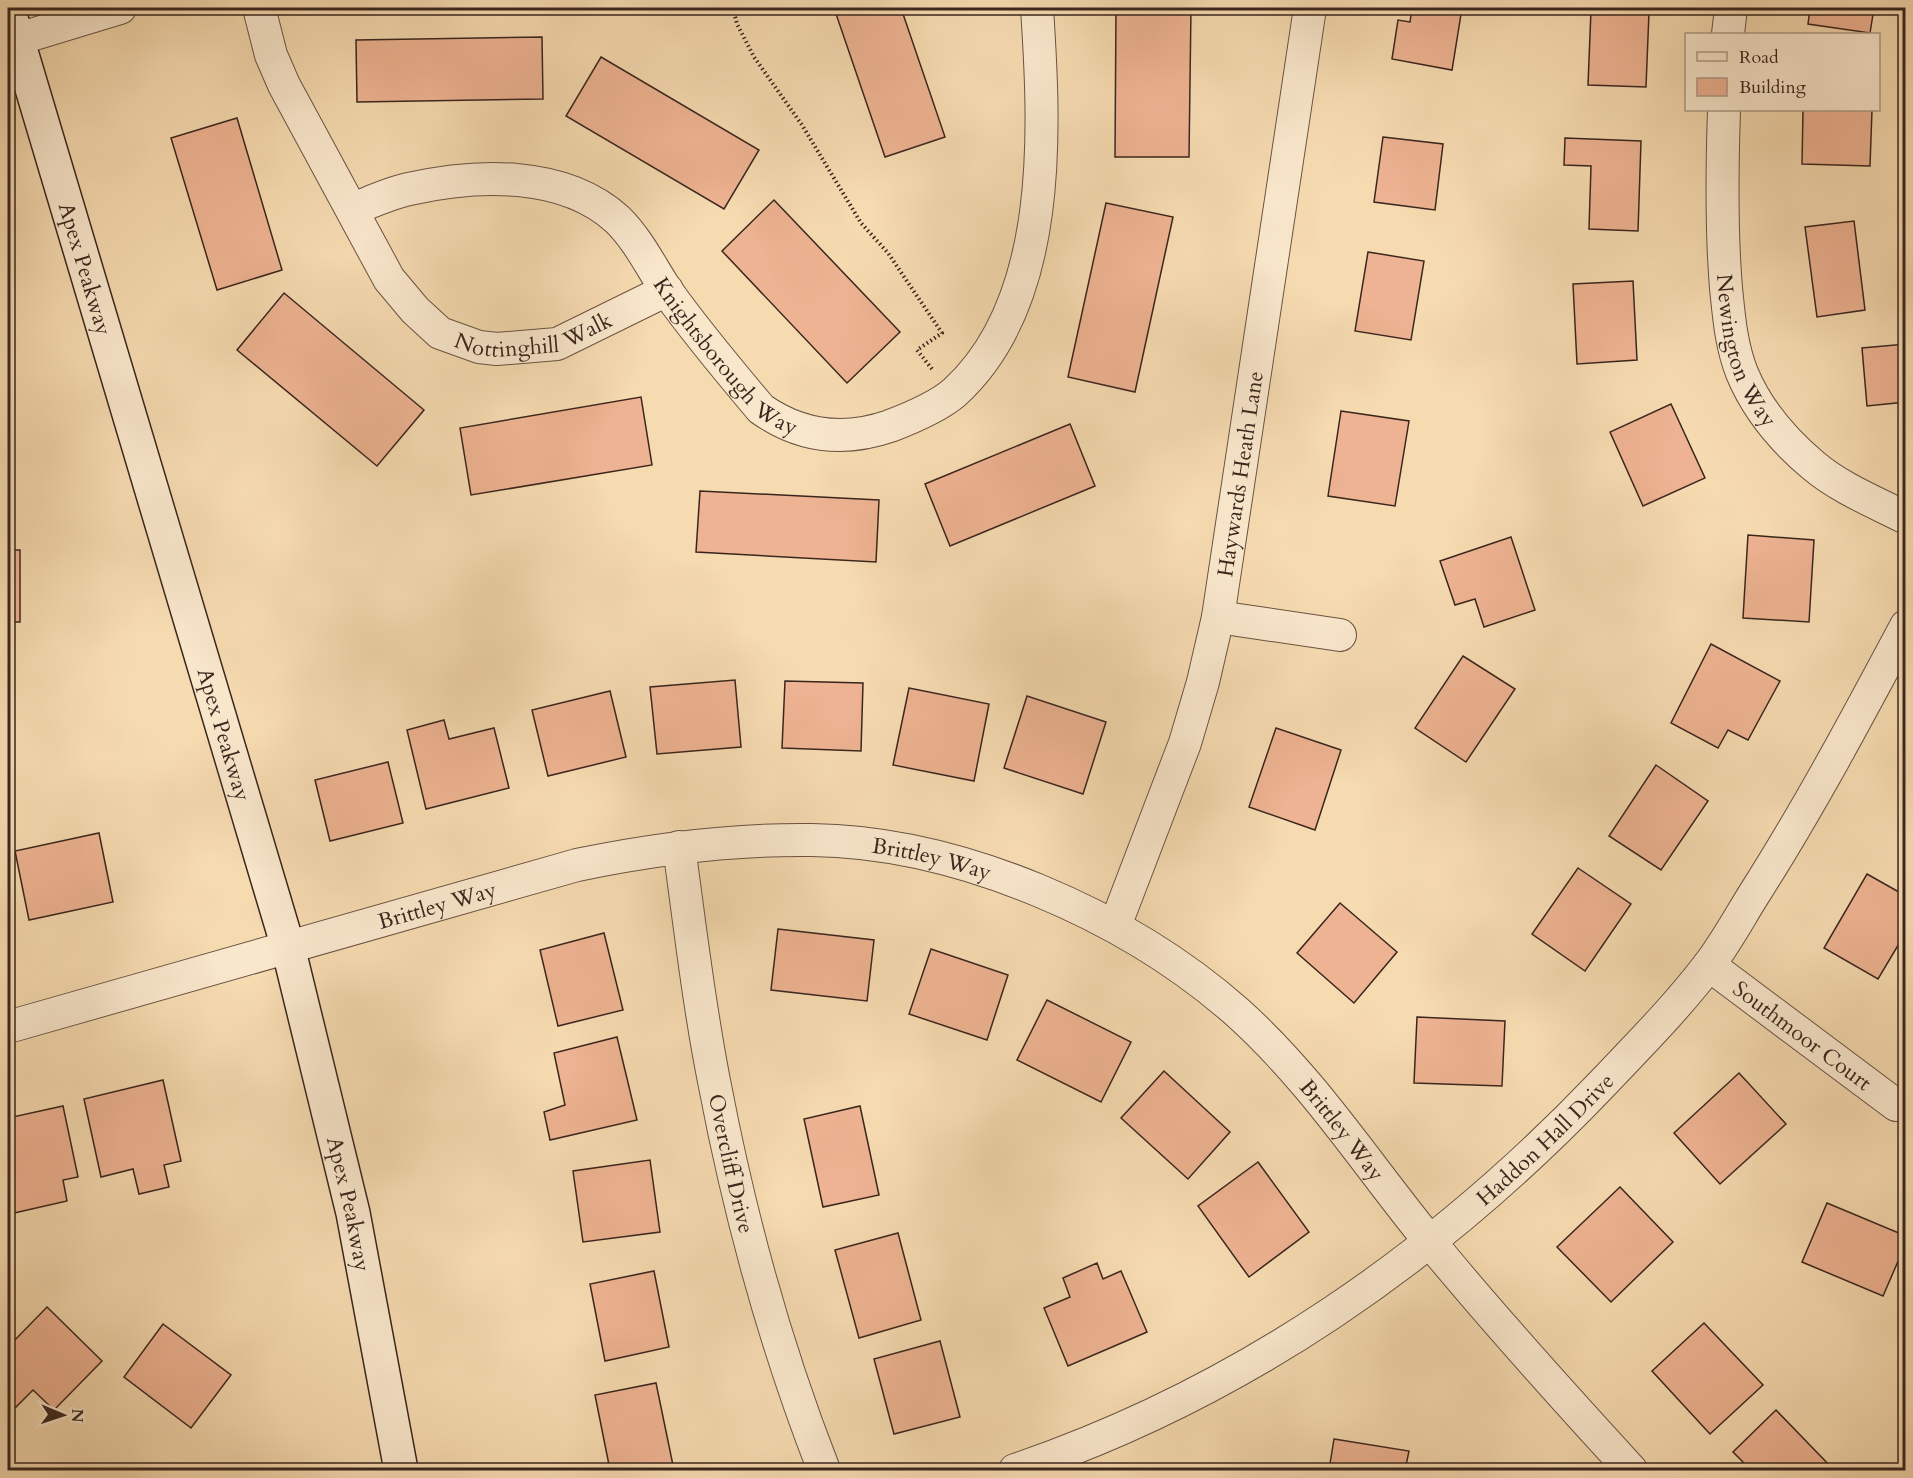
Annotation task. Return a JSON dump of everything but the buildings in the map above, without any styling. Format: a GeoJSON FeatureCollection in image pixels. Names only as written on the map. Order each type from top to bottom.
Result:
{"type":"FeatureCollection","features":[{"type":"Feature","properties":{"kind":"main road","name":"Apex Peakway"},"geometry":{"type":"LineString","coordinates":[[8,8],[13,40],[288,947],[353,1213],[401,1470]]}},
{"type":"Feature","properties":{"kind":"street"},"geometry":{"type":"LineString","coordinates":[[13,40],[120,8]]}},
{"type":"Feature","properties":{"kind":"street"},"geometry":{"type":"LineString","coordinates":[[260,8],[271,55],[284,85],[353,209]]}},
{"type":"Feature","properties":{"kind":"street","name":"Knightsborough Way"},"geometry":{"type":"LineString","coordinates":[[353,209],[407,189],[437,184],[504,180],[550,185],[573,192],[593,202],[617,220],[640,246],[667,290],[761,409],[796,429],[832,436],[878,430],[901,422],[953,394],[976,370],[996,339],[1013,302],[1025,263],[1041,167],[1041,74],[1036,8]]}},
{"type":"Feature","properties":{"kind":"street","name":"Haywards Heath Lane"},"geometry":{"type":"LineString","coordinates":[[1115,926],[1185,743],[1203,682],[1218,616],[1310,8]]}},
{"type":"Feature","properties":{"kind":"street"},"geometry":{"type":"LineString","coordinates":[[1728,33],[1731,8]]}},
{"type":"Feature","properties":{"kind":"street","name":"Newington Way"},"geometry":{"type":"LineString","coordinates":[[1724,111],[1722,181],[1725,268],[1730,336],[1742,373],[1758,404],[1778,430],[1815,467],[1905,518]]}},
{"type":"Feature","properties":{"kind":"street","name":"Nottinghill Walk"},"geometry":{"type":"LineString","coordinates":[[353,209],[389,279],[415,310],[440,333],[479,346],[514,349],[557,344],[667,290]]}},
{"type":"Feature","properties":{"kind":"street"},"geometry":{"type":"LineString","coordinates":[[1218,616],[1341,635]]}},
{"type":"Feature","properties":{"kind":"street","name":"Haddon Hall Drive"},"geometry":{"type":"LineString","coordinates":[[1015,1470],[1131,1427],[1217,1384],[1302,1334],[1465,1216],[1566,1122],[1709,965],[1783,848],[1905,626]]}},
{"type":"Feature","properties":{"kind":"street","name":"Brittley Way"},"geometry":{"type":"LineString","coordinates":[[8,1026],[577,865],[679,847],[814,840],[879,846],[925,855],[1004,879],[1115,926],[1207,988],[1275,1049],[1333,1114],[1431,1242],[1631,1470]]}},
{"type":"Feature","properties":{"kind":"street","name":"Overcliff Drive"},"geometry":{"type":"LineString","coordinates":[[679,847],[714,1083],[735,1181],[762,1290],[800,1409],[824,1470]]}},
{"type":"Feature","properties":{"kind":"street","name":"Southmoor Court"},"geometry":{"type":"LineString","coordinates":[[1709,965],[1896,1105]]}},
{"type":"Feature","properties":{"kind":"path"},"geometry":{"type":"LineString","coordinates":[[733,8],[737,24],[754,57],[802,125],[861,223],[888,253],[942,333],[917,350],[953,394]]}}]}
